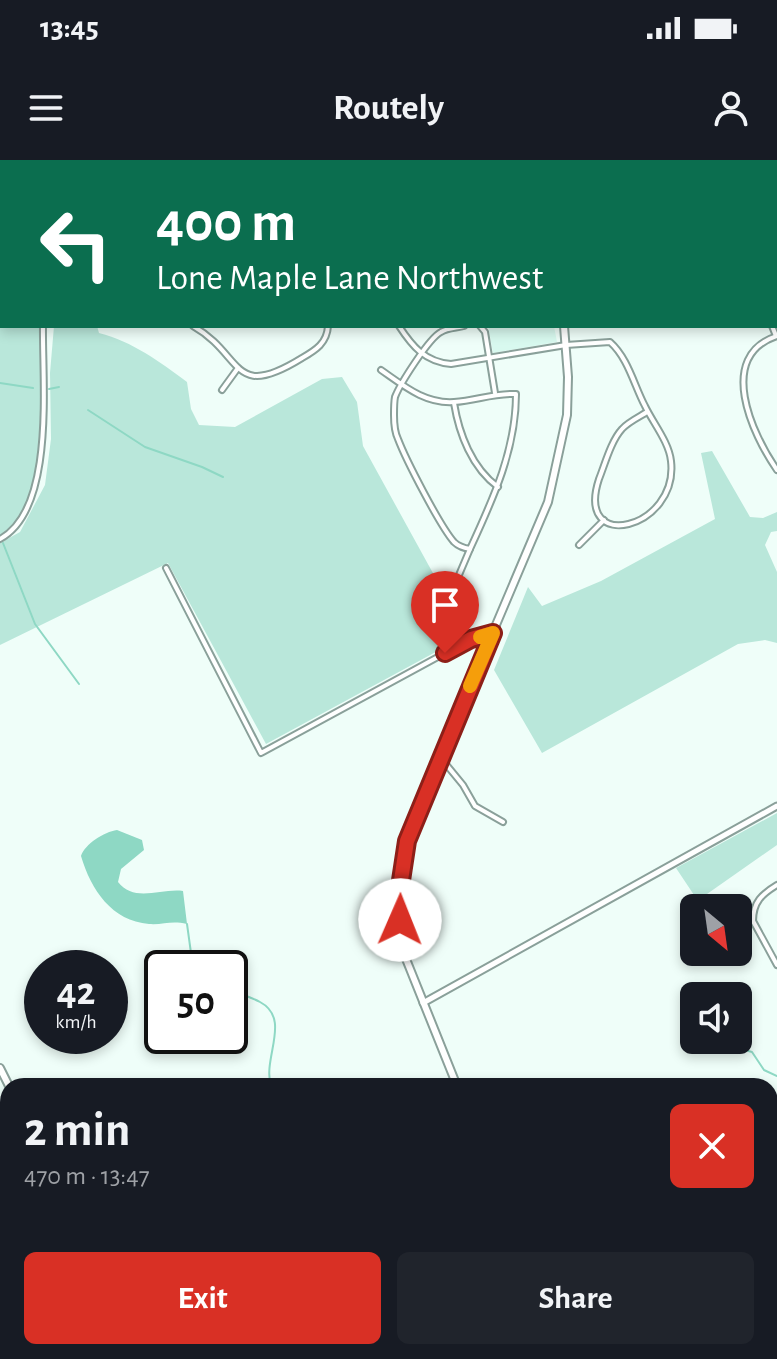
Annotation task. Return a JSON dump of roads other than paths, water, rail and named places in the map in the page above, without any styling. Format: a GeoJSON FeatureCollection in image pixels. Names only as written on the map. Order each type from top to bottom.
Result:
{"type":"FeatureCollection","features":[{"type":"Feature","properties":{"kind":"main road"},"geometry":{"type":"LineString","coordinates":[[454,1078],[422,1003],[403,947],[400,887],[407,841],[551,492],[565,429],[568,388],[564,328]]}},
{"type":"Feature","properties":{"kind":"street"},"geometry":{"type":"LineString","coordinates":[[328,160],[345,160]]}},
{"type":"Feature","properties":{"kind":"street"},"geometry":{"type":"LineString","coordinates":[[0,539],[25,514],[36,480],[42,437],[43,328]]}},
{"type":"Feature","properties":{"kind":"street"},"geometry":{"type":"LineString","coordinates":[[196,328],[238,368],[260,377],[285,369],[318,349],[328,328]]}},
{"type":"Feature","properties":{"kind":"street"},"geometry":{"type":"LineString","coordinates":[[400,328],[411,345],[423,355],[439,363],[451,364],[566,345],[610,342],[624,360],[671,457],[663,497],[637,523],[616,526],[604,520],[595,500],[602,471],[619,432],[647,412]]}},
{"type":"Feature","properties":{"kind":"street"},"geometry":{"type":"LineString","coordinates":[[456,328],[443,331],[428,344],[395,398],[397,438],[453,541],[462,548],[470,549]]}},
{"type":"Feature","properties":{"kind":"street"},"geometry":{"type":"LineString","coordinates":[[482,328],[485,332],[495,393]]}},
{"type":"Feature","properties":{"kind":"street"},"geometry":{"type":"LineString","coordinates":[[776,336],[751,354],[743,378],[752,421],[777,470]]}},
{"type":"Feature","properties":{"kind":"street"},"geometry":{"type":"LineString","coordinates":[[222,390],[238,368]]}},
{"type":"Feature","properties":{"kind":"street"},"geometry":{"type":"LineString","coordinates":[[381,370],[429,400],[454,402],[495,393],[516,394],[516,424],[498,487],[453,589]]}},
{"type":"Feature","properties":{"kind":"street"},"geometry":{"type":"LineString","coordinates":[[454,402],[457,424],[472,458],[486,478],[498,487]]}},
{"type":"Feature","properties":{"kind":"street"},"geometry":{"type":"LineString","coordinates":[[579,545],[604,520]]}},
{"type":"Feature","properties":{"kind":"street"},"geometry":{"type":"LineString","coordinates":[[166,568],[261,753],[471,639],[493,633]]}},
{"type":"Feature","properties":{"kind":"street"},"geometry":{"type":"LineString","coordinates":[[440,757],[475,806],[503,822]]}},
{"type":"Feature","properties":{"kind":"street"},"geometry":{"type":"LineString","coordinates":[[422,1003],[777,806]]}},
{"type":"Feature","properties":{"kind":"street"},"geometry":{"type":"LineString","coordinates":[[777,885],[756,903],[753,921],[777,965]]}},
{"type":"Feature","properties":{"kind":"waterway"},"geometry":{"type":"LineString","coordinates":[[0,383],[33,388]]}},
{"type":"Feature","properties":{"kind":"waterway"},"geometry":{"type":"LineString","coordinates":[[49,389],[59,387]]}},
{"type":"Feature","properties":{"kind":"waterway"},"geometry":{"type":"LineString","coordinates":[[88,410],[145,447],[223,477]]}},
{"type":"Feature","properties":{"kind":"waterway"},"geometry":{"type":"LineString","coordinates":[[3,543],[35,624],[79,684]]}},
{"type":"Feature","properties":{"kind":"waterway"},"geometry":{"type":"LineString","coordinates":[[187,924],[191,950]]}},
{"type":"Feature","properties":{"kind":"waterway"},"geometry":{"type":"LineString","coordinates":[[248,997],[269,1009],[274,1018],[270,1078]]}},
{"type":"Feature","properties":{"kind":"waterway"},"geometry":{"type":"LineString","coordinates":[[752,1052],[764,1070],[777,1076]]}}]}
